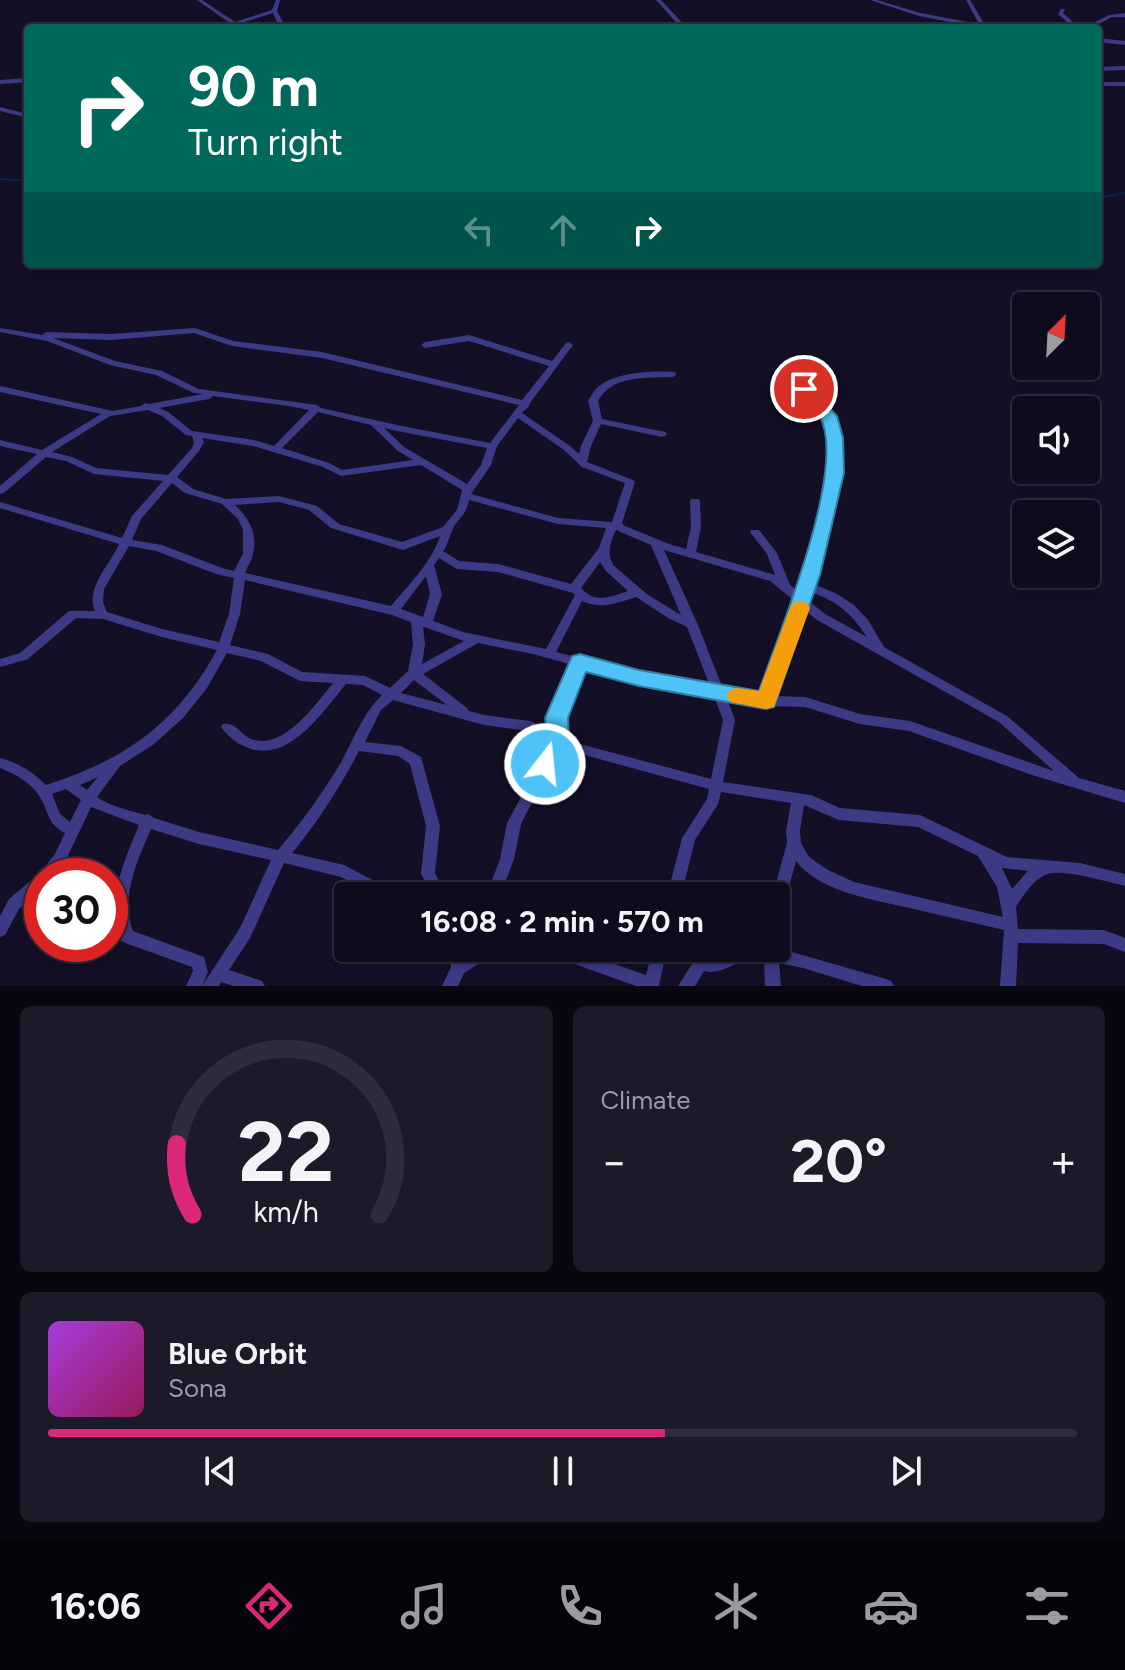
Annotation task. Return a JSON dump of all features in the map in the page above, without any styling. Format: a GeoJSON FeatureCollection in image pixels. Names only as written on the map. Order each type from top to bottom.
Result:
{"type":"FeatureCollection","features":[{"type":"Feature","properties":{"kind":"street"},"geometry":{"type":"LineString","coordinates":[[199,0],[236,24]]}},
{"type":"Feature","properties":{"kind":"street"},"geometry":{"type":"LineString","coordinates":[[244,24],[274,11],[278,0]]}},
{"type":"Feature","properties":{"kind":"street"},"geometry":{"type":"LineString","coordinates":[[658,0],[680,24]]}},
{"type":"Feature","properties":{"kind":"street"},"geometry":{"type":"LineString","coordinates":[[872,0],[968,24]]}},
{"type":"Feature","properties":{"kind":"street"},"geometry":{"type":"LineString","coordinates":[[968,0],[981,24]]}},
{"type":"Feature","properties":{"kind":"street"},"geometry":{"type":"LineString","coordinates":[[1063,10],[1060,13],[1072,24]]}},
{"type":"Feature","properties":{"kind":"street"},"geometry":{"type":"LineString","coordinates":[[274,11],[279,24]]}},
{"type":"Feature","properties":{"kind":"street"},"geometry":{"type":"LineString","coordinates":[[1095,24],[1111,16],[1125,15]]}},
{"type":"Feature","properties":{"kind":"street"},"geometry":{"type":"LineString","coordinates":[[1102,40],[1125,43]]}},
{"type":"Feature","properties":{"kind":"street"},"geometry":{"type":"LineString","coordinates":[[1102,69],[1124,69]]}},
{"type":"Feature","properties":{"kind":"street"},"geometry":{"type":"LineString","coordinates":[[0,82],[24,80]]}},
{"type":"Feature","properties":{"kind":"street"},"geometry":{"type":"LineString","coordinates":[[1102,84],[1125,84]]}},
{"type":"Feature","properties":{"kind":"street"},"geometry":{"type":"LineString","coordinates":[[0,109],[24,115]]}},
{"type":"Feature","properties":{"kind":"street"},"geometry":{"type":"LineString","coordinates":[[0,340],[0,332],[111,337],[195,330],[232,343],[322,355],[526,404]]}},
{"type":"Feature","properties":{"kind":"street"},"geometry":{"type":"LineString","coordinates":[[36,336],[113,363],[159,373],[191,390],[317,408],[374,423],[492,446]]}},
{"type":"Feature","properties":{"kind":"street"},"geometry":{"type":"LineString","coordinates":[[425,345],[469,338],[555,365]]}},
{"type":"Feature","properties":{"kind":"street"},"geometry":{"type":"LineString","coordinates":[[394,611],[438,553],[447,529],[462,511],[466,492],[482,473],[492,446],[569,345]]}},
{"type":"Feature","properties":{"kind":"street"},"geometry":{"type":"LineString","coordinates":[[582,463],[598,421],[593,401],[602,387],[631,377],[672,374]]}},
{"type":"Feature","properties":{"kind":"street"},"geometry":{"type":"LineString","coordinates":[[766,701],[807,586],[828,508],[836,448],[833,429],[825,410],[810,393],[792,381]]}},
{"type":"Feature","properties":{"kind":"street"},"geometry":{"type":"LineString","coordinates":[[0,389],[121,414],[145,406],[222,394]]}},
{"type":"Feature","properties":{"kind":"street"},"geometry":{"type":"LineString","coordinates":[[145,406],[165,414],[178,427],[196,434],[276,449],[345,473],[423,462]]}},
{"type":"Feature","properties":{"kind":"street"},"geometry":{"type":"LineString","coordinates":[[276,449],[317,408]]}},
{"type":"Feature","properties":{"kind":"street"},"geometry":{"type":"LineString","coordinates":[[0,491],[44,453],[109,413]]}},
{"type":"Feature","properties":{"kind":"street"},"geometry":{"type":"LineString","coordinates":[[518,414],[567,448],[582,463],[630,482],[617,526],[578,592],[549,654]]}},
{"type":"Feature","properties":{"kind":"street"},"geometry":{"type":"LineString","coordinates":[[598,421],[662,434]]}},
{"type":"Feature","properties":{"kind":"street"},"geometry":{"type":"LineString","coordinates":[[374,423],[391,441],[466,492],[558,521],[617,526],[656,544],[764,574],[785,585],[821,617],[1003,719],[1077,783]]}},
{"type":"Feature","properties":{"kind":"street"},"geometry":{"type":"LineString","coordinates":[[103,615],[97,602],[99,589],[136,518],[196,449],[199,442],[196,434]]}},
{"type":"Feature","properties":{"kind":"street"},"geometry":{"type":"LineString","coordinates":[[196,449],[220,437]]}},
{"type":"Feature","properties":{"kind":"street"},"geometry":{"type":"LineString","coordinates":[[0,443],[69,459],[94,471],[179,481],[189,491],[211,495],[226,502],[242,517],[249,536],[248,554],[239,574],[238,603],[223,648],[179,716],[154,739],[117,763],[69,784],[43,791]]}},
{"type":"Feature","properties":{"kind":"street"},"geometry":{"type":"LineString","coordinates":[[226,502],[279,499],[313,508],[335,526],[403,546],[447,529]]}},
{"type":"Feature","properties":{"kind":"street"},"geometry":{"type":"LineString","coordinates":[[690,555],[696,527],[695,501]]}},
{"type":"Feature","properties":{"kind":"street"},"geometry":{"type":"LineString","coordinates":[[1,507],[124,542],[158,548],[220,571],[394,611],[477,639],[639,678],[766,701],[805,702],[860,719],[910,726],[1125,797]]}},
{"type":"Feature","properties":{"kind":"street"},"geometry":{"type":"LineString","coordinates":[[755,532],[776,560],[785,585]]}},
{"type":"Feature","properties":{"kind":"street"},"geometry":{"type":"LineString","coordinates":[[656,544],[720,693],[729,728],[717,786],[708,812],[689,838],[678,882]]}},
{"type":"Feature","properties":{"kind":"street"},"geometry":{"type":"LineString","coordinates":[[604,549],[609,569],[673,617],[692,625]]}},
{"type":"Feature","properties":{"kind":"street"},"geometry":{"type":"LineString","coordinates":[[438,553],[457,565],[498,568],[578,592],[592,602],[604,603],[639,592]]}},
{"type":"Feature","properties":{"kind":"street"},"geometry":{"type":"LineString","coordinates":[[414,673],[421,622],[436,594],[429,565]]}},
{"type":"Feature","properties":{"kind":"street"},"geometry":{"type":"LineString","coordinates":[[807,586],[837,597],[853,607],[878,647]]}},
{"type":"Feature","properties":{"kind":"street"},"geometry":{"type":"LineString","coordinates":[[0,663],[24,656],[73,614],[103,615],[162,633],[264,657],[300,676],[371,682],[390,694],[472,716],[530,726],[558,740],[717,786],[799,799],[839,814],[920,821],[1006,863],[1053,866],[1125,880]]}},
{"type":"Feature","properties":{"kind":"street"},"geometry":{"type":"LineString","coordinates":[[257,986],[215,980],[245,933],[282,855],[311,819],[377,707],[414,673],[477,639]]}},
{"type":"Feature","properties":{"kind":"street"},"geometry":{"type":"LineString","coordinates":[[498,882],[507,859],[514,823],[558,740],[556,718],[580,662]]}},
{"type":"Feature","properties":{"kind":"street"},"geometry":{"type":"LineString","coordinates":[[414,673],[472,716]]}},
{"type":"Feature","properties":{"kind":"street"},"geometry":{"type":"LineString","coordinates":[[227,727],[249,743],[266,747],[277,745],[290,738],[343,680]]}},
{"type":"Feature","properties":{"kind":"street"},"geometry":{"type":"LineString","coordinates":[[356,746],[401,751],[416,761],[433,826],[428,874],[432,882]]}},
{"type":"Feature","properties":{"kind":"street"},"geometry":{"type":"LineString","coordinates":[[0,763],[8,765],[43,791],[57,821],[73,830]]}},
{"type":"Feature","properties":{"kind":"street"},"geometry":{"type":"LineString","coordinates":[[60,858],[88,799],[117,763]]}},
{"type":"Feature","properties":{"kind":"street"},"geometry":{"type":"LineString","coordinates":[[69,784],[88,799],[110,810],[199,838],[344,871],[362,882]]}},
{"type":"Feature","properties":{"kind":"street"},"geometry":{"type":"LineString","coordinates":[[783,882],[794,842],[799,799]]}},
{"type":"Feature","properties":{"kind":"street"},"geometry":{"type":"LineString","coordinates":[[128,877],[148,820]]}},
{"type":"Feature","properties":{"kind":"street"},"geometry":{"type":"LineString","coordinates":[[794,842],[808,864],[842,884],[1011,930],[1104,937],[1125,945]]}},
{"type":"Feature","properties":{"kind":"street"},"geometry":{"type":"LineString","coordinates":[[972,846],[980,850],[996,870],[1011,903],[1008,986]]}},
{"type":"Feature","properties":{"kind":"street"},"geometry":{"type":"LineString","coordinates":[[1011,903],[1034,874],[1053,866]]}},
{"type":"Feature","properties":{"kind":"street"},"geometry":{"type":"LineString","coordinates":[[0,930],[14,904],[24,895]]}},
{"type":"Feature","properties":{"kind":"street"},"geometry":{"type":"LineString","coordinates":[[128,937],[199,962],[201,972],[194,986]]}},
{"type":"Feature","properties":{"kind":"street"},"geometry":{"type":"LineString","coordinates":[[790,959],[886,986]]}},
{"type":"Feature","properties":{"kind":"street"},"geometry":{"type":"LineString","coordinates":[[458,962],[459,968]]}},
{"type":"Feature","properties":{"kind":"street"},"geometry":{"type":"LineString","coordinates":[[450,986],[459,968],[469,962]]}},
{"type":"Feature","properties":{"kind":"street"},"geometry":{"type":"LineString","coordinates":[[588,962],[651,985],[657,962]]}},
{"type":"Feature","properties":{"kind":"street"},"geometry":{"type":"LineString","coordinates":[[698,962],[715,968],[727,962]]}},
{"type":"Feature","properties":{"kind":"street"},"geometry":{"type":"LineString","coordinates":[[773,986],[774,962]]}},
{"type":"Feature","properties":{"kind":"street"},"geometry":{"type":"LineString","coordinates":[[686,986],[700,965]]}},
{"type":"Feature","properties":{"kind":"waterway"},"geometry":{"type":"LineString","coordinates":[[0,179],[24,181]]}},
{"type":"Feature","properties":{"kind":"waterway"},"geometry":{"type":"LineString","coordinates":[[1102,197],[1125,193]]}},
{"type":"Feature","properties":{"kind":"slow traffic"},"geometry":{"type":"LineString","coordinates":[[738,696],[766,701],[800,608]]}},
{"type":"Feature","properties":{"kind":"route"},"geometry":{"type":"LineString","coordinates":[[545,764],[558,740],[556,718],[580,662],[639,678],[766,701],[811,575],[835,473],[833,429],[821,404],[804,389]]}}]}
